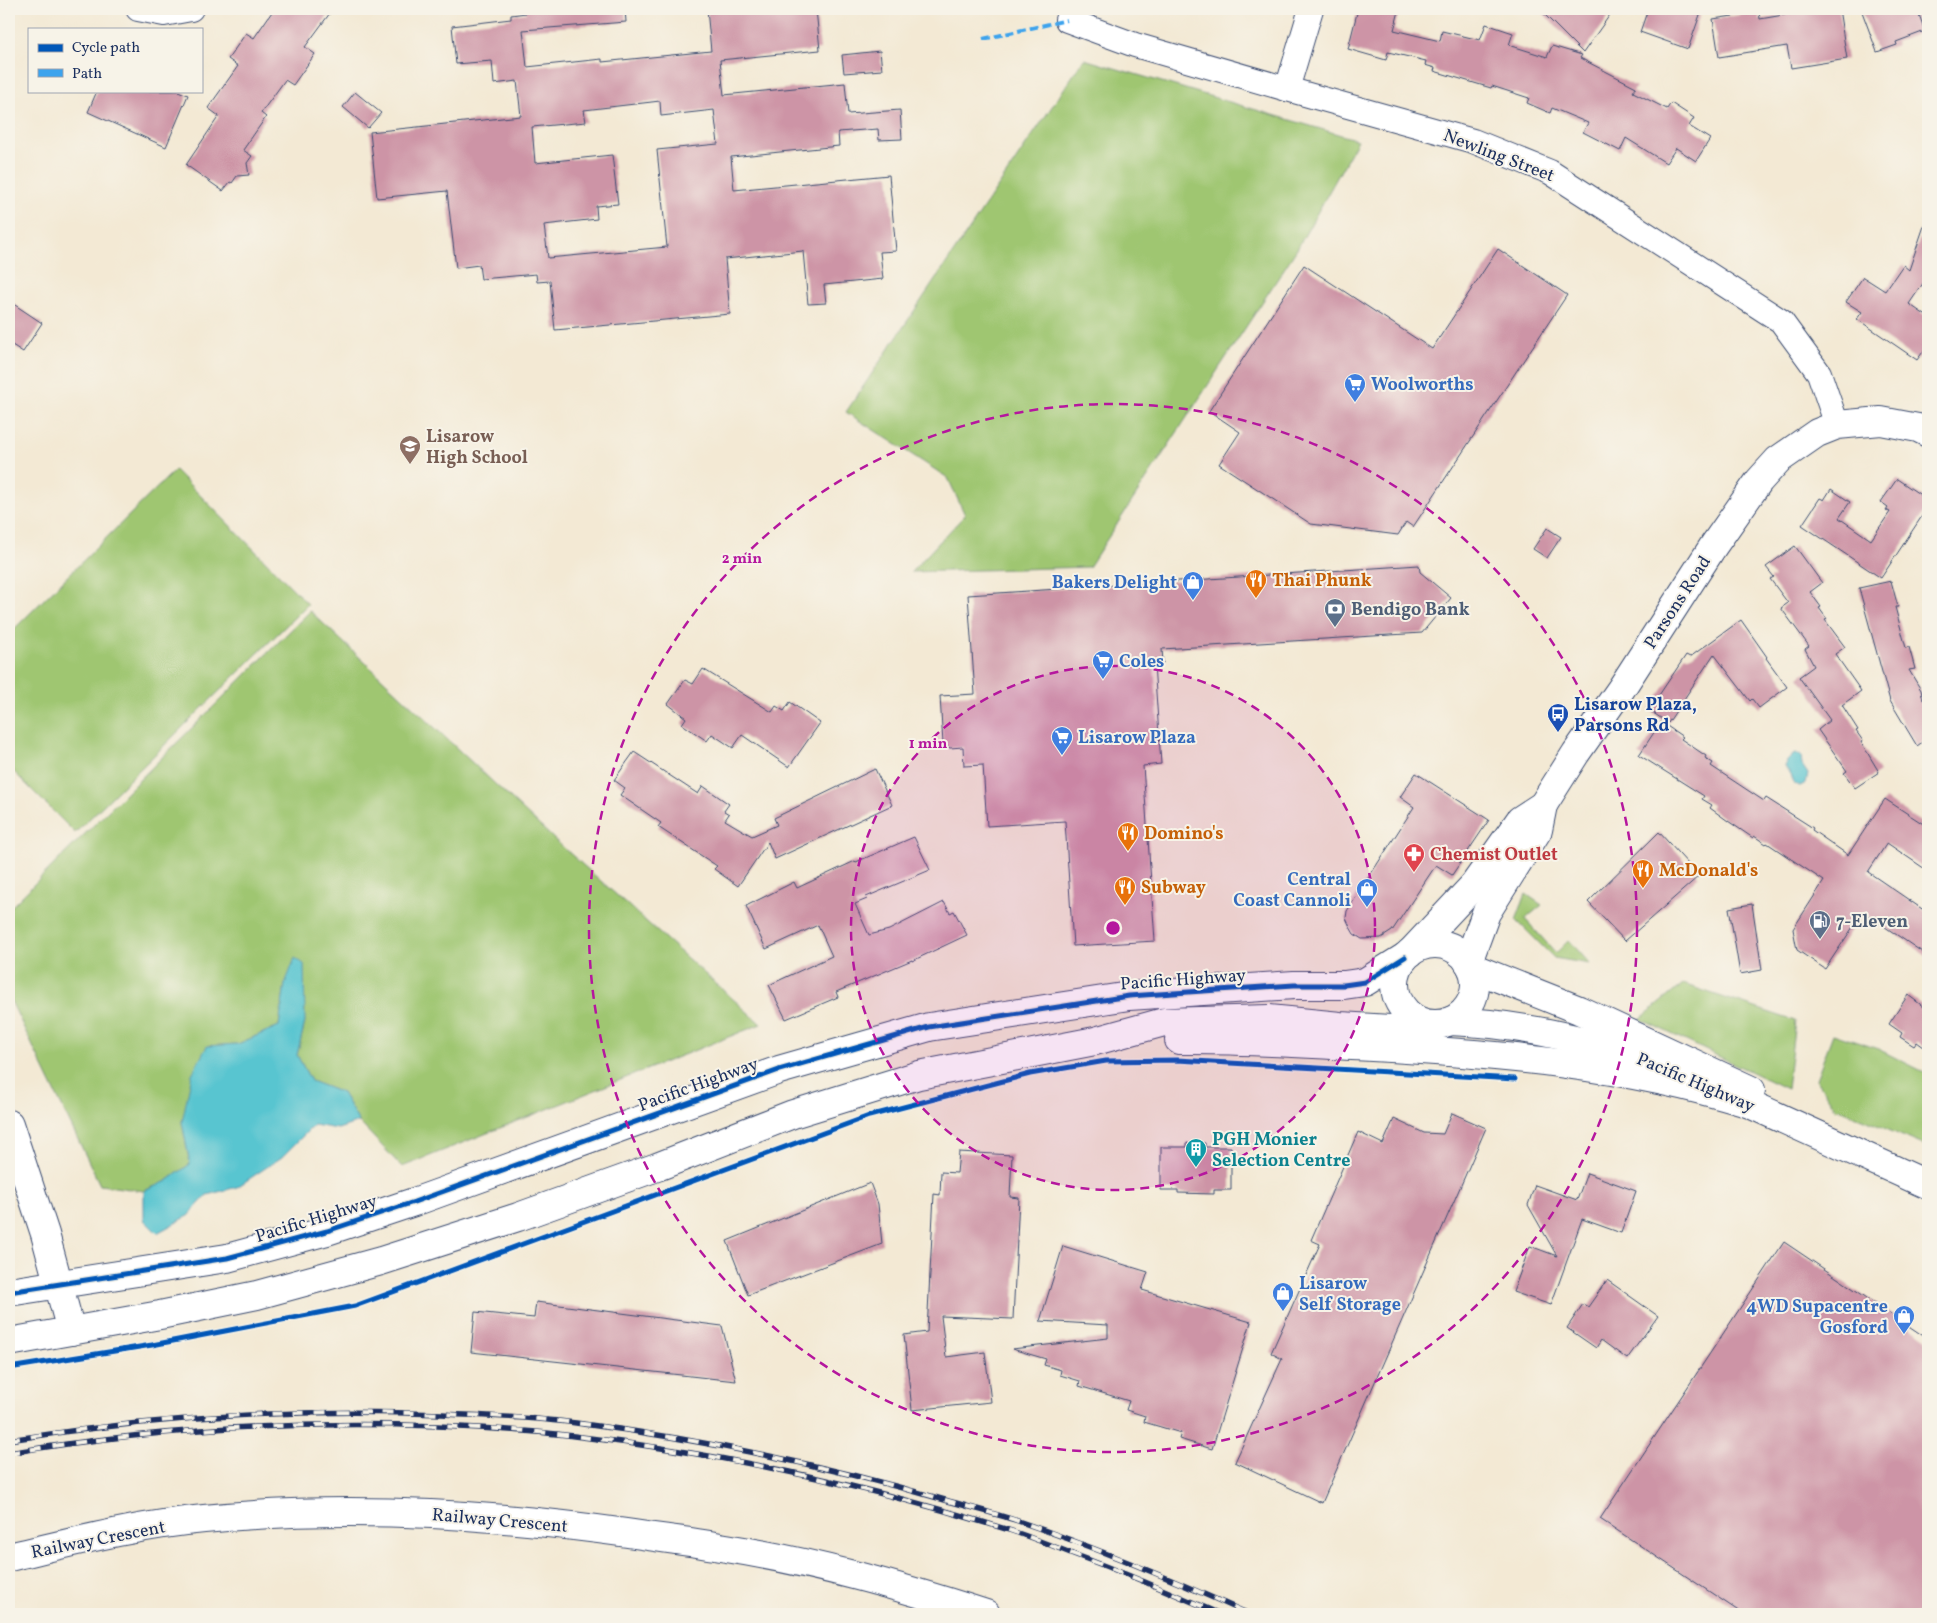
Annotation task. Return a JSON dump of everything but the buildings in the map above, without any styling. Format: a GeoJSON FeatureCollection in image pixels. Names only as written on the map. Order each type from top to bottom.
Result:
{"type":"FeatureCollection","features":[{"type":"Feature","properties":{"kind":"main road"},"geometry":{"type":"LineString","coordinates":[[1837,425],[1880,421],[1918,428],[1928,433]]}},
{"type":"Feature","properties":{"kind":"main road","name":"Parsons Road"},"geometry":{"type":"LineString","coordinates":[[1470,965],[1486,913],[1538,830],[1543,805],[1576,753],[1621,689],[1714,544],[1758,481],[1778,460],[1817,433],[1837,425]]}},
{"type":"Feature","properties":{"kind":"main road","name":"Parsons Road"},"geometry":{"type":"LineString","coordinates":[[1408,954],[1474,885],[1520,820],[1543,805]]}},
{"type":"Feature","properties":{"kind":"main road"},"geometry":{"type":"LineString","coordinates":[[1428,945],[1446,946],[1462,955],[1470,965],[1475,985],[1470,1003],[1458,1017],[1446,1023],[1430,1024],[1415,1019],[1402,1008],[1394,988],[1395,977],[1398,966],[1408,954],[1428,945]]}},
{"type":"Feature","properties":{"kind":"main road","name":"Pacific Highway"},"geometry":{"type":"LineString","coordinates":[[9,1292],[228,1258],[327,1231],[414,1202],[779,1070],[929,1027],[1129,996],[1294,986],[1344,985],[1365,982],[1408,954]]}},
{"type":"Feature","properties":{"kind":"main road","name":"Pacific Highway"},"geometry":{"type":"LineString","coordinates":[[1470,965],[1579,1010],[1928,1170]]}},
{"type":"Feature","properties":{"kind":"main road","name":"Pacific Highway"},"geometry":{"type":"LineString","coordinates":[[9,1342],[160,1316],[258,1295],[381,1261],[518,1217],[657,1167],[793,1114],[865,1092],[919,1076],[1094,1042],[1164,1022],[1269,1019],[1408,1030],[1446,1023],[1526,1028],[1593,1044],[1655,1063],[1702,1082],[1928,1186]]}},
{"type":"Feature","properties":{"kind":"main road"},"geometry":{"type":"LineString","coordinates":[[1094,1042],[1223,1040],[1426,1050],[1532,1059],[1662,1080],[1747,1103]]}},
{"type":"Feature","properties":{"kind":"main road"},"geometry":{"type":"LineString","coordinates":[[9,1124],[45,1234],[71,1331]]}},
{"type":"Feature","properties":{"kind":"main road","name":"Railway Crescent"},"geometry":{"type":"LineString","coordinates":[[9,1557],[104,1535],[203,1519],[269,1514],[390,1512],[474,1516],[567,1525],[731,1548],[862,1577],[986,1614]]}},
{"type":"Feature","properties":{"kind":"street"},"geometry":{"type":"LineString","coordinates":[[138,9],[164,14],[191,9]]}},
{"type":"Feature","properties":{"kind":"street"},"geometry":{"type":"LineString","coordinates":[[1287,90],[1311,9]]}},
{"type":"Feature","properties":{"kind":"street","name":"Newling Street"},"geometry":{"type":"LineString","coordinates":[[1067,20],[1135,45],[1287,90],[1473,140],[1550,172],[1781,321],[1819,373],[1837,425]]}},
{"type":"Feature","properties":{"kind":"green space"},"geometry":{"type":"Polygon","coordinates":[[[1084,59],[1358,140],[1297,249],[1089,567],[911,572],[965,515],[948,478],[846,412],[1084,59]]]}},
{"type":"Feature","properties":{"kind":"green space"},"geometry":{"type":"Polygon","coordinates":[[[175,470],[308,604],[75,833],[9,767],[9,634],[175,470]]]}},
{"type":"Feature","properties":{"kind":"green space"},"geometry":{"type":"Polygon","coordinates":[[[310,611],[555,840],[761,1024],[402,1167],[359,1122],[342,1093],[311,1081],[297,1055],[305,1022],[285,984],[279,1026],[238,1044],[207,1046],[182,1122],[190,1164],[167,1181],[144,1191],[100,1185],[9,997],[9,909],[310,611]]]}},
{"type":"Feature","properties":{"kind":"green space"},"geometry":{"type":"Polygon","coordinates":[[[1526,894],[1542,905],[1525,919],[1556,953],[1569,940],[1590,964],[1554,958],[1516,920],[1526,894]]]}},
{"type":"Feature","properties":{"kind":"green space"},"geometry":{"type":"Polygon","coordinates":[[[1683,984],[1795,1021],[1787,1089],[1640,1019],[1683,984]]]}},
{"type":"Feature","properties":{"kind":"green space"},"geometry":{"type":"Polygon","coordinates":[[[1833,1034],[1878,1049],[1928,1074],[1928,1147],[1835,1107],[1816,1079],[1833,1034]]]}},
{"type":"Feature","properties":{"kind":"water"},"geometry":{"type":"Polygon","coordinates":[[[1795,753],[1801,756],[1802,765],[1808,774],[1806,783],[1800,786],[1794,784],[1791,774],[1785,767],[1787,760],[1795,753]]]}},
{"type":"Feature","properties":{"kind":"water"},"geometry":{"type":"Polygon","coordinates":[[[295,958],[304,964],[305,1022],[297,1055],[311,1081],[342,1093],[359,1122],[338,1129],[314,1125],[282,1157],[237,1187],[207,1195],[188,1216],[157,1233],[144,1220],[144,1191],[167,1181],[190,1164],[182,1122],[192,1074],[207,1046],[238,1044],[279,1026],[285,984],[295,958]]]}},
{"type":"Feature","properties":{"kind":"railway"},"geometry":{"type":"LineString","coordinates":[[9,1440],[117,1425],[171,1420],[333,1412],[388,1412],[509,1417],[622,1429],[808,1464],[1000,1515],[1106,1553],[1249,1614]]}},
{"type":"Feature","properties":{"kind":"railway"},"geometry":{"type":"LineString","coordinates":[[9,1453],[115,1438],[169,1433],[276,1426],[330,1425],[437,1426],[506,1430],[629,1443],[795,1473],[959,1515],[1036,1540],[1130,1576],[1220,1614]]}},
{"type":"Feature","properties":{"kind":"marked path"},"geometry":{"type":"LineString","coordinates":[[983,39],[1067,20]]}},
{"type":"Feature","properties":{"kind":"cycle path"},"geometry":{"type":"LineString","coordinates":[[9,1292],[227,1258],[327,1231],[414,1202],[779,1070],[929,1027],[1129,996],[1294,985],[1344,985],[1365,982],[1405,957]]}},
{"type":"Feature","properties":{"kind":"cycle path"},"geometry":{"type":"LineString","coordinates":[[9,1368],[152,1345],[355,1306],[869,1116],[1030,1074],[1106,1061],[1177,1060],[1515,1079]]}},
{"type":"Feature","properties":{"kind":"place","name":"Woolworths"},"geometry":{"type":"Point","coordinates":[1355,403]}},
{"type":"Feature","properties":{"kind":"place","name":"Lisarow High School"},"geometry":{"type":"Point","coordinates":[410,465]}},
{"type":"Feature","properties":{"kind":"place","name":"Thai Phunk"},"geometry":{"type":"Point","coordinates":[1256,599]}},
{"type":"Feature","properties":{"kind":"place","name":"Bakers Delight"},"geometry":{"type":"Point","coordinates":[1193,601]}},
{"type":"Feature","properties":{"kind":"place","name":"Bendigo Bank"},"geometry":{"type":"Point","coordinates":[1335,628]}},
{"type":"Feature","properties":{"kind":"place","name":"Coles"},"geometry":{"type":"Point","coordinates":[1103,680]}},
{"type":"Feature","properties":{"kind":"place","name":"Lisarow Plaza, Parsons Rd"},"geometry":{"type":"Point","coordinates":[1558,733]}},
{"type":"Feature","properties":{"kind":"place","name":"Lisarow Plaza"},"geometry":{"type":"Point","coordinates":[1062,756]}},
{"type":"Feature","properties":{"kind":"place","name":"Domino's"},"geometry":{"type":"Point","coordinates":[1128,852]}},
{"type":"Feature","properties":{"kind":"place","name":"Chemist Outlet"},"geometry":{"type":"Point","coordinates":[1414,873]}},
{"type":"Feature","properties":{"kind":"place","name":"McDonald's"},"geometry":{"type":"Point","coordinates":[1643,889]}},
{"type":"Feature","properties":{"kind":"place","name":"Subway"},"geometry":{"type":"Point","coordinates":[1125,906]}},
{"type":"Feature","properties":{"kind":"place","name":"Central Coast Cannoli"},"geometry":{"type":"Point","coordinates":[1367,908]}},
{"type":"Feature","properties":{"kind":"place","name":"7-Eleven"},"geometry":{"type":"Point","coordinates":[1820,940]}},
{"type":"Feature","properties":{"kind":"place","name":"PGH Monier Selection Centre"},"geometry":{"type":"Point","coordinates":[1196,1168]}},
{"type":"Feature","properties":{"kind":"place","name":"Lisarow Self Storage"},"geometry":{"type":"Point","coordinates":[1283,1312]}},
{"type":"Feature","properties":{"kind":"place","name":"4WD Supacentre Gosford"},"geometry":{"type":"Point","coordinates":[1904,1335]}}]}
